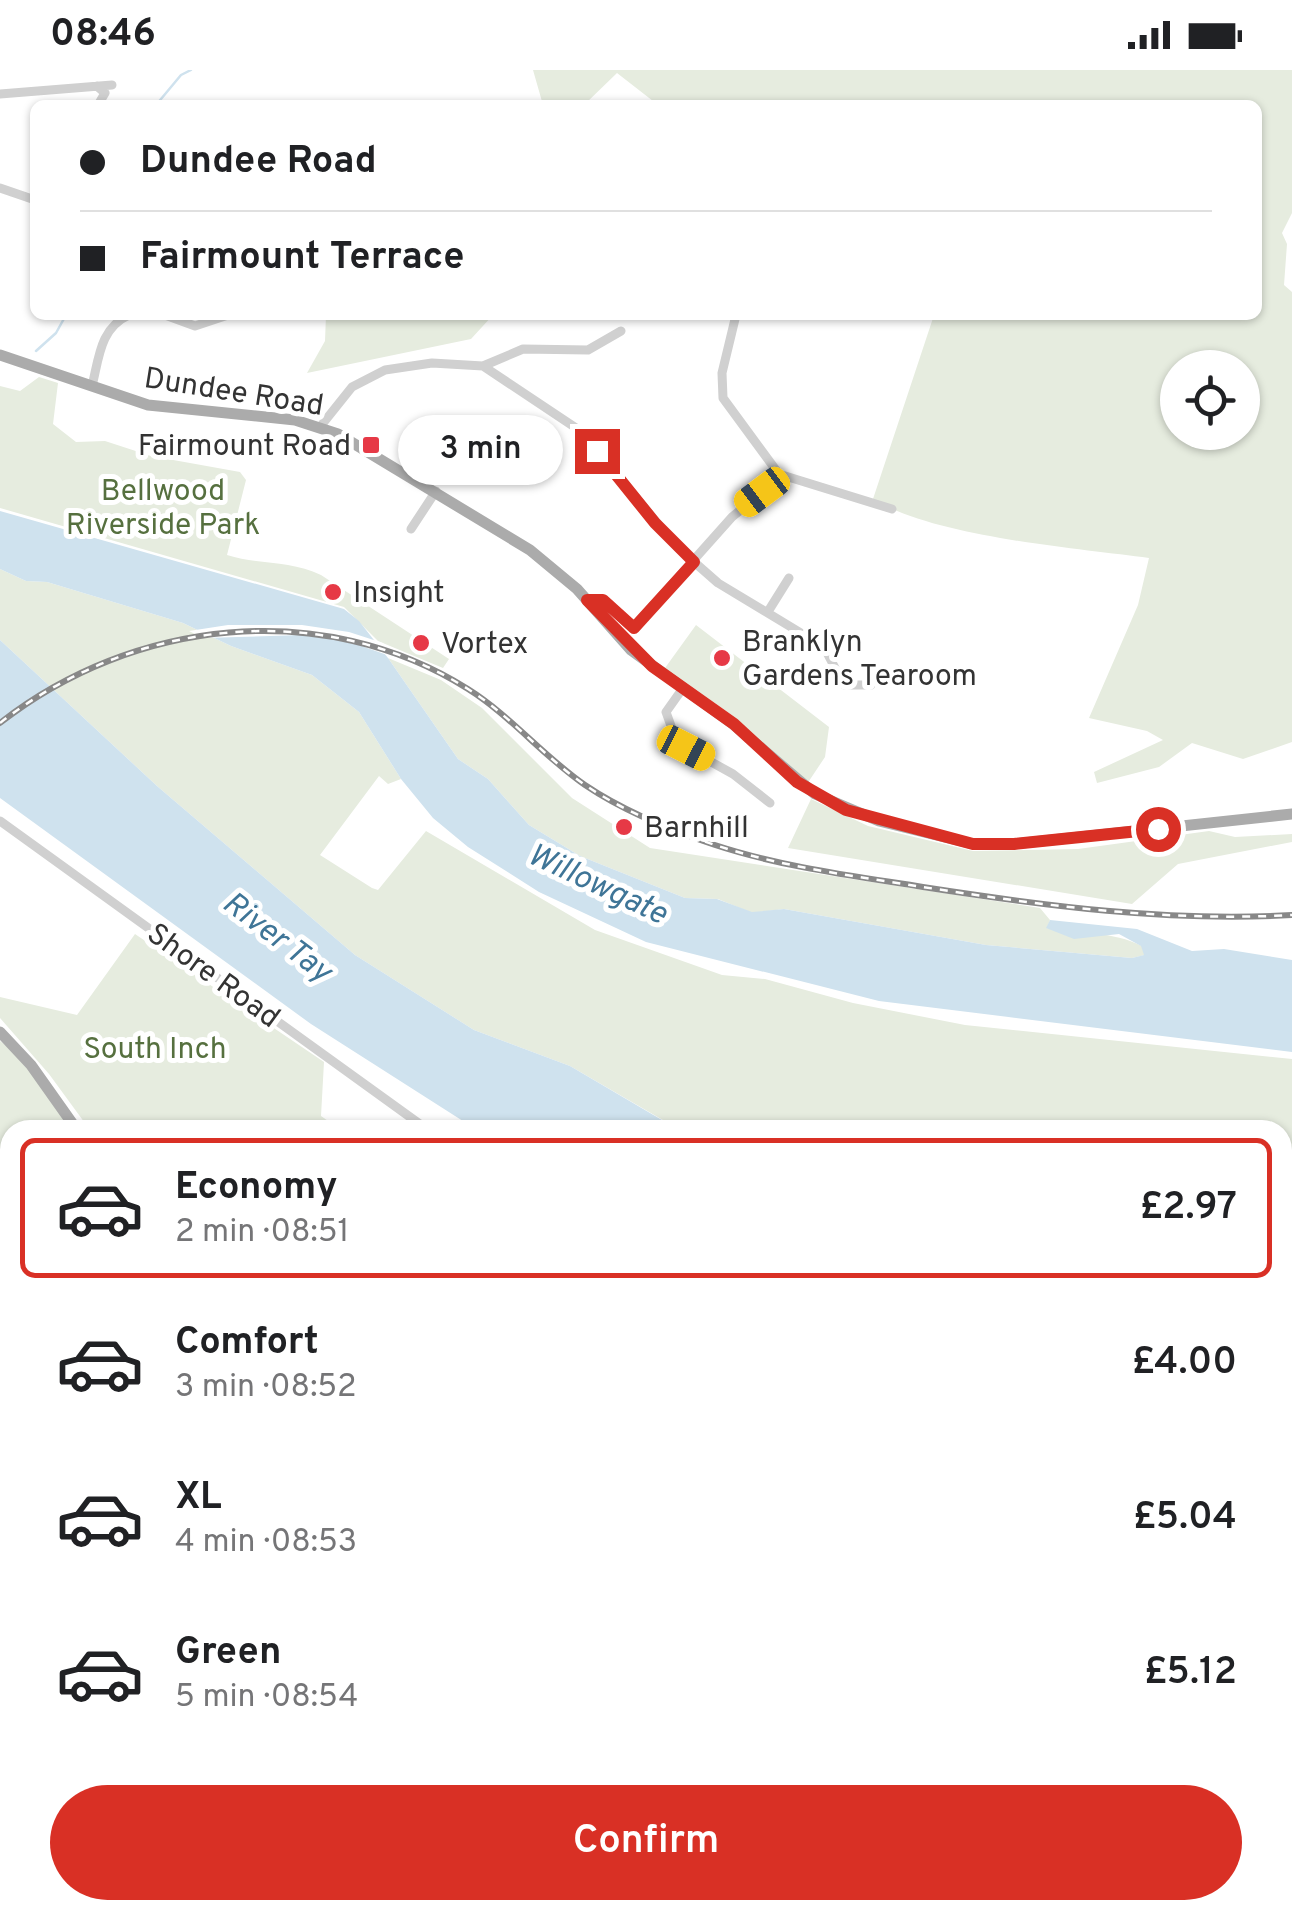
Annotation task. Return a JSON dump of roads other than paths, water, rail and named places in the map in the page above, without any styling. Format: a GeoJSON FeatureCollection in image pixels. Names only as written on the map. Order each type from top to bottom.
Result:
{"type":"FeatureCollection","features":[{"type":"Feature","properties":{"kind":"main road","name":"Dundee Road"},"geometry":{"type":"LineString","coordinates":[[0,355],[148,405],[295,420],[362,446],[530,550],[587,600],[631,650],[734,724],[797,782],[846,810],[973,844],[1014,844],[1292,814]]}},
{"type":"Feature","properties":{"kind":"main road"},"geometry":{"type":"LineString","coordinates":[[0,1032],[31,1065],[70,1120]]}},
{"type":"Feature","properties":{"kind":"street"},"geometry":{"type":"LineString","coordinates":[[0,94],[112,85]]}},
{"type":"Feature","properties":{"kind":"street"},"geometry":{"type":"LineString","coordinates":[[97,86],[105,93],[101,100]]}},
{"type":"Feature","properties":{"kind":"street"},"geometry":{"type":"LineString","coordinates":[[0,188],[30,198]]}},
{"type":"Feature","properties":{"kind":"street"},"geometry":{"type":"LineString","coordinates":[[92,386],[105,336],[123,320]]}},
{"type":"Feature","properties":{"kind":"street"},"geometry":{"type":"LineString","coordinates":[[179,320],[195,326],[219,320]]}},
{"type":"Feature","properties":{"kind":"street"},"geometry":{"type":"LineString","coordinates":[[735,320],[722,373],[723,398],[782,475],[892,509]]}},
{"type":"Feature","properties":{"kind":"street"},"geometry":{"type":"LineString","coordinates":[[320,427],[352,387],[385,370],[432,363],[484,366],[523,349],[588,350],[621,331]]}},
{"type":"Feature","properties":{"kind":"street"},"geometry":{"type":"LineString","coordinates":[[484,366],[582,432],[655,523],[718,582],[824,647],[844,685],[871,685]]}},
{"type":"Feature","properties":{"kind":"street"},"geometry":{"type":"LineString","coordinates":[[587,600],[603,600],[634,628],[732,517],[782,475]]}},
{"type":"Feature","properties":{"kind":"street"},"geometry":{"type":"LineString","coordinates":[[411,529],[436,491]]}},
{"type":"Feature","properties":{"kind":"street"},"geometry":{"type":"LineString","coordinates":[[769,610],[789,578]]}},
{"type":"Feature","properties":{"kind":"street"},"geometry":{"type":"LineString","coordinates":[[683,688],[666,712],[676,737],[770,803]]}},
{"type":"Feature","properties":{"kind":"street","name":"Shore Road"},"geometry":{"type":"LineString","coordinates":[[0,821],[414,1120]]}},
{"type":"Feature","properties":{"kind":"water","name":"Willowgate"},"geometry":{"type":"Polygon","coordinates":[[[0,511],[344,609],[359,621],[388,658],[458,759],[488,779],[529,825],[580,856],[685,898],[717,899],[752,912],[784,909],[986,945],[1132,958],[1144,955],[1141,946],[1119,934],[1074,939],[1046,928],[1050,920],[1137,929],[1192,951],[1224,949],[1292,960],[1292,1052],[879,1001],[646,942],[539,892],[468,847],[433,818],[401,779],[359,712],[312,675],[231,646],[183,623],[47,582],[26,581],[0,569],[0,511]]]}},
{"type":"Feature","properties":{"kind":"water","name":"River Tay"},"geometry":{"type":"Polygon","coordinates":[[[0,640],[157,786],[355,955],[474,1030],[570,1066],[662,1120],[461,1120],[311,1024],[0,798],[0,640]]]}},
{"type":"Feature","properties":{"kind":"waterway"},"geometry":{"type":"LineString","coordinates":[[160,100],[181,75],[191,70]]}},
{"type":"Feature","properties":{"kind":"waterway"},"geometry":{"type":"LineString","coordinates":[[36,351],[56,333],[63,320]]}},
{"type":"Feature","properties":{"kind":"railway"},"geometry":{"type":"LineString","coordinates":[[0,723],[52,688],[109,661],[168,642],[229,632],[291,632],[352,641],[411,660],[468,689],[570,774],[616,804],[665,827],[740,853],[845,875],[1061,906],[1199,916],[1292,915]]}},
{"type":"Feature","properties":{"kind":"place","name":"Fairmount Road"},"geometry":{"type":"Point","coordinates":[371,445]}},
{"type":"Feature","properties":{"kind":"place","name":"Insight"},"geometry":{"type":"Point","coordinates":[333,592]}},
{"type":"Feature","properties":{"kind":"place","name":"Vortex"},"geometry":{"type":"Point","coordinates":[421,643]}},
{"type":"Feature","properties":{"kind":"place","name":"Branklyn Gardens Tearoom"},"geometry":{"type":"Point","coordinates":[722,658]}},
{"type":"Feature","properties":{"kind":"place","name":"Barnhill"},"geometry":{"type":"Point","coordinates":[624,827]}},
{"type":"Feature","properties":{"kind":"park label","name":"Bellwood Riverside Park"},"geometry":{"type":"Point","coordinates":[163,507]}},
{"type":"Feature","properties":{"kind":"park label","name":"South Inch"},"geometry":{"type":"Point","coordinates":[155,1048]}}]}
